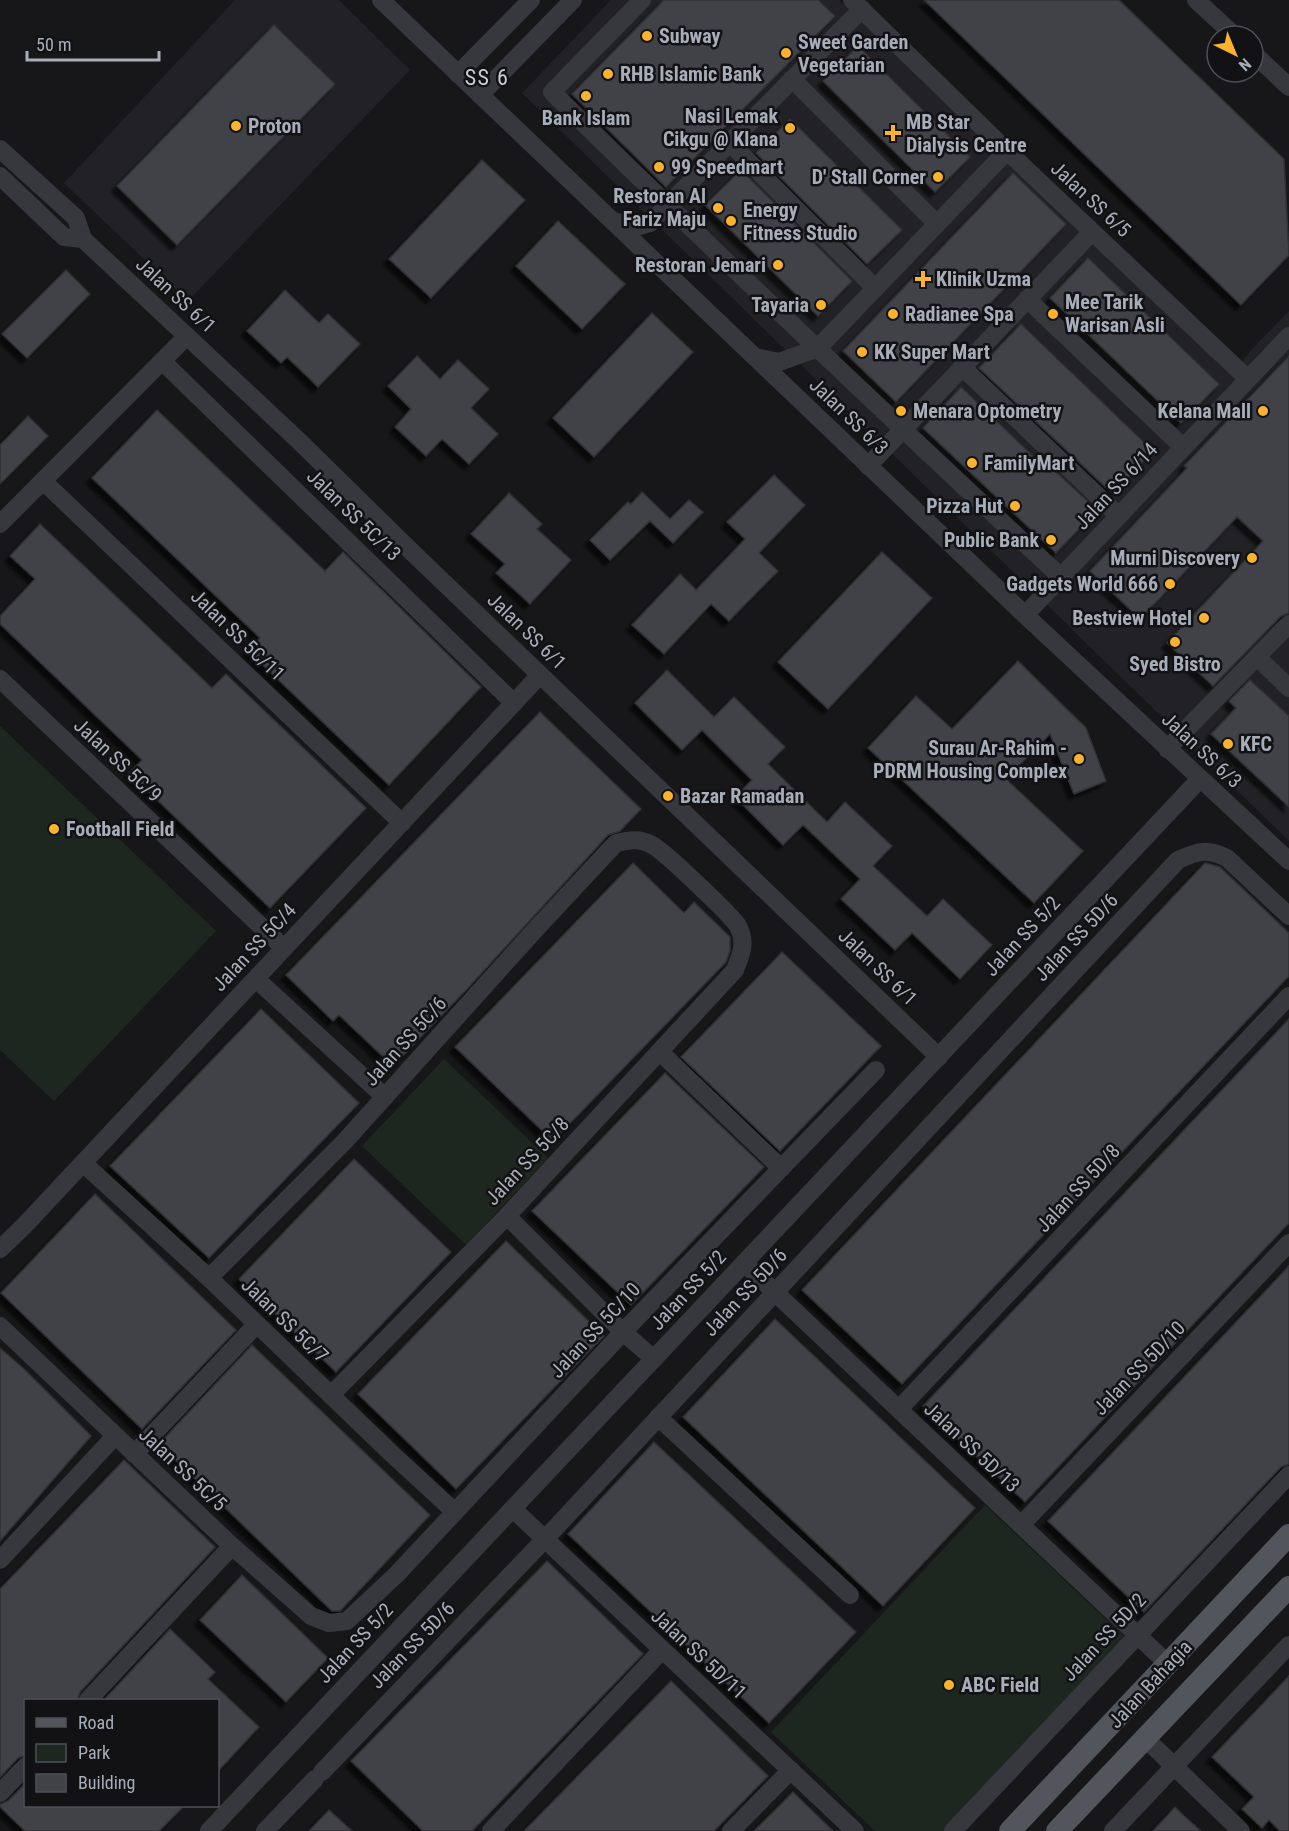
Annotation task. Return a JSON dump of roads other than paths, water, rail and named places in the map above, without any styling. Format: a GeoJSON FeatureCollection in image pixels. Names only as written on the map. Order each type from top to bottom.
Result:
{"type":"FeatureCollection","features":[{"type":"Feature","properties":{"kind":"main road","name":"Jalan Bahagia"},"geometry":{"type":"LineString","coordinates":[[1017,1828],[1289,1536]]}},
{"type":"Feature","properties":{"kind":"main road","name":"Jalan Bahagia"},"geometry":{"type":"LineString","coordinates":[[1057,1831],[1289,1587]]}},
{"type":"Feature","properties":{"kind":"street","name":"Jalan SS 6/3"},"geometry":{"type":"LineString","coordinates":[[381,0],[1025,615],[1289,861]]}},
{"type":"Feature","properties":{"kind":"street"},"geometry":{"type":"LineString","coordinates":[[458,74],[531,0]]}},
{"type":"Feature","properties":{"kind":"street"},"geometry":{"type":"LineString","coordinates":[[480,95],[573,0]]}},
{"type":"Feature","properties":{"kind":"street"},"geometry":{"type":"LineString","coordinates":[[642,0],[552,92],[903,430],[1061,577]]}},
{"type":"Feature","properties":{"kind":"street"},"geometry":{"type":"LineString","coordinates":[[1197,0],[1222,24]]}},
{"type":"Feature","properties":{"kind":"street"},"geometry":{"type":"LineString","coordinates":[[611,220],[636,226],[650,224],[792,80],[857,5]]}},
{"type":"Feature","properties":{"kind":"street","name":"Jalan SS 6/5"},"geometry":{"type":"LineString","coordinates":[[857,5],[1248,379]]}},
{"type":"Feature","properties":{"kind":"street"},"geometry":{"type":"LineString","coordinates":[[1265,64],[1289,87]]}},
{"type":"Feature","properties":{"kind":"street"},"geometry":{"type":"LineString","coordinates":[[792,80],[937,224]]}},
{"type":"Feature","properties":{"kind":"street"},"geometry":{"type":"LineString","coordinates":[[730,143],[875,288]]}},
{"type":"Feature","properties":{"kind":"street","name":"Jalan SS 6/1"},"geometry":{"type":"LineString","coordinates":[[0,149],[76,218],[83,239],[299,441],[939,1057]]}},
{"type":"Feature","properties":{"kind":"street"},"geometry":{"type":"LineString","coordinates":[[755,357],[779,362],[818,348],[1007,150]]}},
{"type":"Feature","properties":{"kind":"street","name":"Jalan SS 6/1"},"geometry":{"type":"LineString","coordinates":[[0,177],[64,237],[83,239]]}},
{"type":"Feature","properties":{"kind":"street"},"geometry":{"type":"LineString","coordinates":[[868,466],[1092,232]]}},
{"type":"Feature","properties":{"kind":"street"},"geometry":{"type":"LineString","coordinates":[[1027,299],[1184,447]]}},
{"type":"Feature","properties":{"kind":"street"},"geometry":{"type":"LineString","coordinates":[[0,524],[187,336]]}},
{"type":"Feature","properties":{"kind":"street","name":"Jalan SS 6/14"},"geometry":{"type":"LineString","coordinates":[[1025,615],[1289,336]]}},
{"type":"Feature","properties":{"kind":"street","name":"Jalan SS 5C/13"},"geometry":{"type":"LineString","coordinates":[[162,361],[514,703]]}},
{"type":"Feature","properties":{"kind":"street"},"geometry":{"type":"LineString","coordinates":[[962,368],[1119,516]]}},
{"type":"Feature","properties":{"kind":"street","name":"Jalan SS 5C/11"},"geometry":{"type":"LineString","coordinates":[[43,481],[402,823]]}},
{"type":"Feature","properties":{"kind":"street"},"geometry":{"type":"LineString","coordinates":[[1167,749],[1289,624]]}},
{"type":"Feature","properties":{"kind":"street"},"geometry":{"type":"LineString","coordinates":[[1257,657],[1289,688]]}},
{"type":"Feature","properties":{"kind":"street","name":"Jalan SS 5C/4"},"geometry":{"type":"LineString","coordinates":[[0,1249],[540,675]]}},
{"type":"Feature","properties":{"kind":"street","name":"Jalan SS 5C/9"},"geometry":{"type":"LineString","coordinates":[[0,679],[285,948]]}},
{"type":"Feature","properties":{"kind":"street","name":"Jalan SS 5/2"},"geometry":{"type":"LineString","coordinates":[[209,1831],[1200,779]]}},
{"type":"Feature","properties":{"kind":"street","name":"Jalan SS 5C/8"},"geometry":{"type":"LineString","coordinates":[[331,1395],[507,1216],[735,970],[744,948],[737,925],[698,885],[653,845],[634,839]]}},
{"type":"Feature","properties":{"kind":"street","name":"Jalan SS 5C/6"},"geometry":{"type":"LineString","coordinates":[[209,1278],[345,1141],[616,843],[634,839]]}},
{"type":"Feature","properties":{"kind":"street","name":"Jalan SS 5D/6"},"geometry":{"type":"LineString","coordinates":[[265,1831],[545,1539],[1178,860],[1204,851],[1214,852],[1227,858],[1289,915]]}},
{"type":"Feature","properties":{"kind":"street"},"geometry":{"type":"LineString","coordinates":[[256,979],[385,1097]]}},
{"type":"Feature","properties":{"kind":"street","name":"Jalan SS 5D/8"},"geometry":{"type":"LineString","coordinates":[[899,1409],[1289,996]]}},
{"type":"Feature","properties":{"kind":"street"},"geometry":{"type":"LineString","coordinates":[[660,1052],[780,1167]]}},
{"type":"Feature","properties":{"kind":"street","name":"Jalan SS 5C/10"},"geometry":{"type":"LineString","coordinates":[[347,1621],[397,1574],[623,1332],[876,1070]]}},
{"type":"Feature","properties":{"kind":"street","name":"Jalan SS 5C/7"},"geometry":{"type":"LineString","coordinates":[[83,1163],[209,1278],[454,1512]]}},
{"type":"Feature","properties":{"kind":"street"},"geometry":{"type":"LineString","coordinates":[[507,1216],[623,1332],[654,1359]]}},
{"type":"Feature","properties":{"kind":"street","name":"Jalan SS 5D/10"},"geometry":{"type":"LineString","coordinates":[[1021,1525],[1289,1243]]}},
{"type":"Feature","properties":{"kind":"street","name":"Jalan SS 5D/13"},"geometry":{"type":"LineString","coordinates":[[744,1263],[1168,1664]]}},
{"type":"Feature","properties":{"kind":"street"},"geometry":{"type":"LineString","coordinates":[[134,1454],[257,1324]]}},
{"type":"Feature","properties":{"kind":"street","name":"Jalan SS 5C/5"},"geometry":{"type":"LineString","coordinates":[[0,1326],[232,1546],[311,1616],[329,1623],[347,1621]]}},
{"type":"Feature","properties":{"kind":"street"},"geometry":{"type":"LineString","coordinates":[[658,1417],[850,1595]]}},
{"type":"Feature","properties":{"kind":"street"},"geometry":{"type":"LineString","coordinates":[[0,1560],[115,1436]]}},
{"type":"Feature","properties":{"kind":"street","name":"Jalan SS 5D/2"},"geometry":{"type":"LineString","coordinates":[[953,1831],[1289,1475]]}},
{"type":"Feature","properties":{"kind":"street","name":"Jalan SS 5D/11"},"geometry":{"type":"LineString","coordinates":[[513,1509],[855,1831]]}},
{"type":"Feature","properties":{"kind":"street"},"geometry":{"type":"LineString","coordinates":[[90,1699],[232,1546]]}},
{"type":"Feature","properties":{"kind":"street"},"geometry":{"type":"LineString","coordinates":[[1113,1831],[1289,1645]]}},
{"type":"Feature","properties":{"kind":"street"},"geometry":{"type":"LineString","coordinates":[[491,1831],[662,1650]]}},
{"type":"Feature","properties":{"kind":"street"},"geometry":{"type":"LineString","coordinates":[[1146,1739],[1241,1831]]}},
{"type":"Feature","properties":{"kind":"street"},"geometry":{"type":"LineString","coordinates":[[0,1793],[24,1768]]}},
{"type":"Feature","properties":{"kind":"street"},"geometry":{"type":"LineString","coordinates":[[731,1831],[790,1770]]}},
{"type":"Feature","properties":{"kind":"place","name":"Subway"},"geometry":{"type":"Point","coordinates":[647,36]}},
{"type":"Feature","properties":{"kind":"place","name":"Sweet Garden Vegetarian"},"geometry":{"type":"Point","coordinates":[786,53]}},
{"type":"Feature","properties":{"kind":"place","name":"RHB Islamic Bank"},"geometry":{"type":"Point","coordinates":[608,74]}},
{"type":"Feature","properties":{"kind":"place","name":"Bank Islam"},"geometry":{"type":"Point","coordinates":[586,96]}},
{"type":"Feature","properties":{"kind":"place","name":"Proton"},"geometry":{"type":"Point","coordinates":[236,126]}},
{"type":"Feature","properties":{"kind":"place","name":"Nasi Lemak Cikgu @ Klana"},"geometry":{"type":"Point","coordinates":[790,128]}},
{"type":"Feature","properties":{"kind":"place","name":"MB Star Dialysis Centre"},"geometry":{"type":"Point","coordinates":[893,133]}},
{"type":"Feature","properties":{"kind":"place","name":"99 Speedmart"},"geometry":{"type":"Point","coordinates":[659,167]}},
{"type":"Feature","properties":{"kind":"place","name":"D' Stall Corner"},"geometry":{"type":"Point","coordinates":[938,177]}},
{"type":"Feature","properties":{"kind":"place","name":"Restoran Al Fariz Maju"},"geometry":{"type":"Point","coordinates":[718,208]}},
{"type":"Feature","properties":{"kind":"place","name":"Energy Fitness Studio"},"geometry":{"type":"Point","coordinates":[731,221]}},
{"type":"Feature","properties":{"kind":"place","name":"Restoran Jemari"},"geometry":{"type":"Point","coordinates":[778,265]}},
{"type":"Feature","properties":{"kind":"place","name":"Klinik Uzma"},"geometry":{"type":"Point","coordinates":[923,279]}},
{"type":"Feature","properties":{"kind":"place","name":"Tayaria"},"geometry":{"type":"Point","coordinates":[821,305]}},
{"type":"Feature","properties":{"kind":"place","name":"Radianee Spa"},"geometry":{"type":"Point","coordinates":[893,314]}},
{"type":"Feature","properties":{"kind":"place","name":"Mee Tarik Warisan Asli"},"geometry":{"type":"Point","coordinates":[1053,314]}},
{"type":"Feature","properties":{"kind":"place","name":"KK Super Mart"},"geometry":{"type":"Point","coordinates":[862,352]}},
{"type":"Feature","properties":{"kind":"place","name":"Menara Optometry"},"geometry":{"type":"Point","coordinates":[901,411]}},
{"type":"Feature","properties":{"kind":"place","name":"Kelana Mall"},"geometry":{"type":"Point","coordinates":[1263,411]}},
{"type":"Feature","properties":{"kind":"place","name":"FamilyMart"},"geometry":{"type":"Point","coordinates":[972,463]}},
{"type":"Feature","properties":{"kind":"place","name":"Pizza Hut"},"geometry":{"type":"Point","coordinates":[1015,506]}},
{"type":"Feature","properties":{"kind":"place","name":"Public Bank"},"geometry":{"type":"Point","coordinates":[1051,540]}},
{"type":"Feature","properties":{"kind":"place","name":"Murni Discovery"},"geometry":{"type":"Point","coordinates":[1252,558]}},
{"type":"Feature","properties":{"kind":"place","name":"Gadgets World 666"},"geometry":{"type":"Point","coordinates":[1170,584]}},
{"type":"Feature","properties":{"kind":"place","name":"Bestview Hotel"},"geometry":{"type":"Point","coordinates":[1204,618]}},
{"type":"Feature","properties":{"kind":"place","name":"Syed Bistro"},"geometry":{"type":"Point","coordinates":[1175,642]}},
{"type":"Feature","properties":{"kind":"place","name":"KFC"},"geometry":{"type":"Point","coordinates":[1228,744]}},
{"type":"Feature","properties":{"kind":"place","name":"Surau Ar-Rahim - PDRM Housing Complex"},"geometry":{"type":"Point","coordinates":[1079,759]}},
{"type":"Feature","properties":{"kind":"place","name":"Bazar Ramadan"},"geometry":{"type":"Point","coordinates":[668,796]}},
{"type":"Feature","properties":{"kind":"place","name":"Football Field"},"geometry":{"type":"Point","coordinates":[54,829]}},
{"type":"Feature","properties":{"kind":"place","name":"ABC Field"},"geometry":{"type":"Point","coordinates":[949,1685]}},
{"type":"Feature","properties":{"kind":"district","name":"SS 6"},"geometry":{"type":"Point","coordinates":[487,77]}}]}
